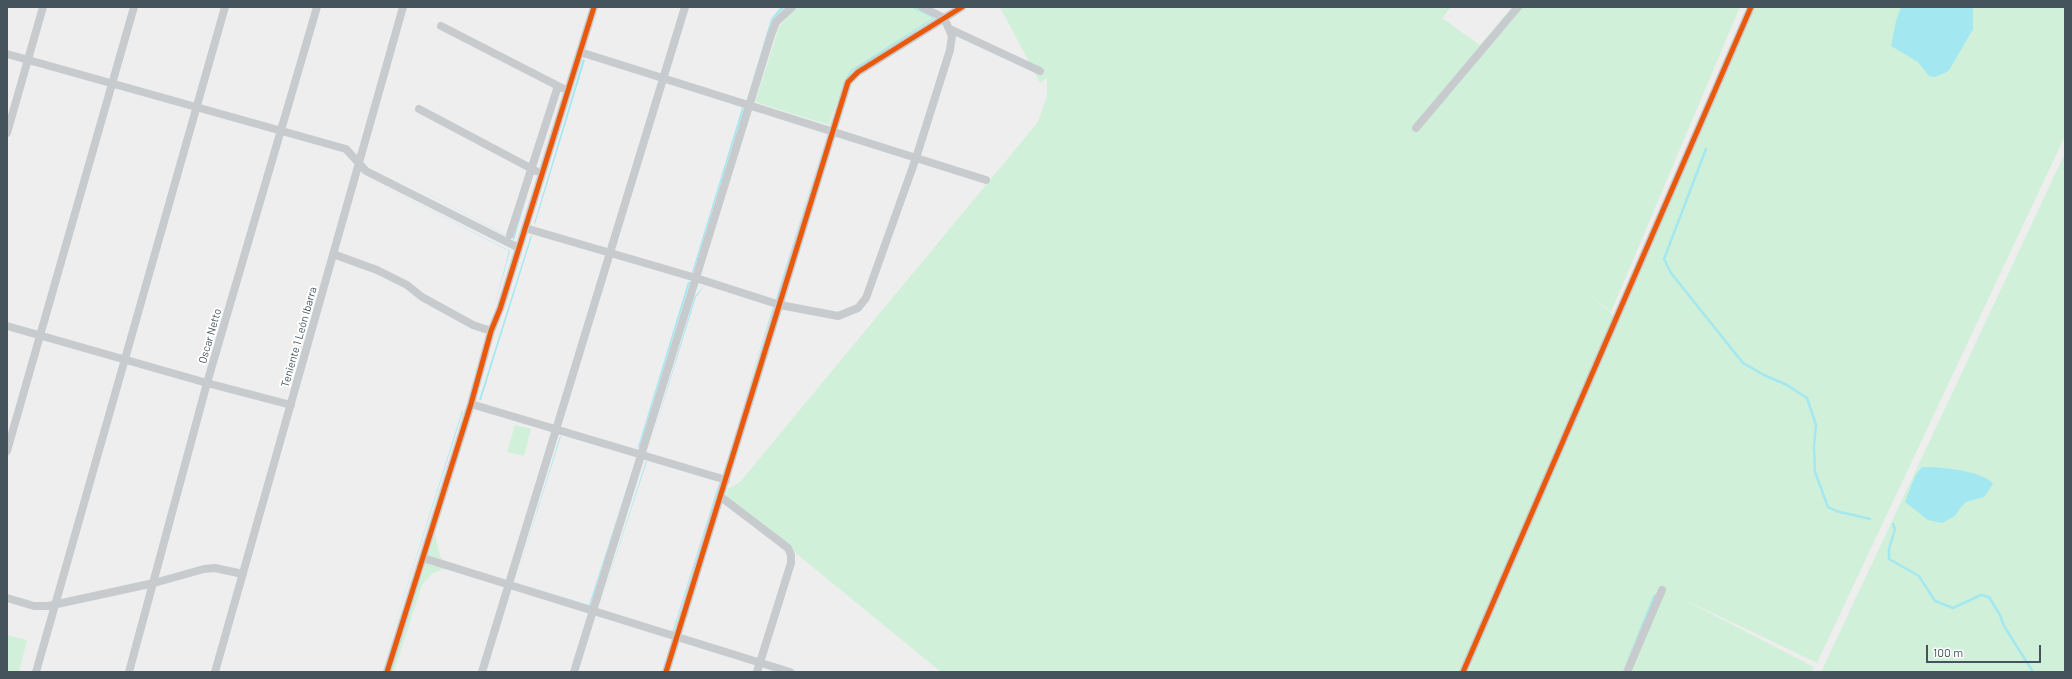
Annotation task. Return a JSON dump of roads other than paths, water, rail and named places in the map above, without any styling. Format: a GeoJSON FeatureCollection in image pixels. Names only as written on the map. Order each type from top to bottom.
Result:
{"type":"FeatureCollection","features":[{"type":"Feature","properties":{"kind":"street"},"geometry":{"type":"LineString","coordinates":[[7,133],[43,7]]}},
{"type":"Feature","properties":{"kind":"street"},"geometry":{"type":"LineString","coordinates":[[7,451],[134,7]]}},
{"type":"Feature","properties":{"kind":"street"},"geometry":{"type":"LineString","coordinates":[[36,672],[224,7]]}},
{"type":"Feature","properties":{"kind":"street","name":"Oscar Netto"},"geometry":{"type":"LineString","coordinates":[[129,672],[207,383],[317,7]]}},
{"type":"Feature","properties":{"kind":"street","name":"Teniente 1 León Ibarra"},"geometry":{"type":"LineString","coordinates":[[215,672],[403,7]]}},
{"type":"Feature","properties":{"kind":"street"},"geometry":{"type":"LineString","coordinates":[[387,672],[471,404],[491,331],[500,309],[594,7]]}},
{"type":"Feature","properties":{"kind":"street"},"geometry":{"type":"LineString","coordinates":[[482,672],[558,430],[610,252],[685,7]]}},
{"type":"Feature","properties":{"kind":"street"},"geometry":{"type":"LineString","coordinates":[[574,672],[776,22],[792,7]]}},
{"type":"Feature","properties":{"kind":"street"},"geometry":{"type":"LineString","coordinates":[[525,228],[610,252],[780,305],[838,316],[858,308],[866,298],[916,158],[950,50],[952,36],[944,18],[922,7]]}},
{"type":"Feature","properties":{"kind":"street"},"geometry":{"type":"LineString","coordinates":[[666,672],[846,89],[853,75],[962,7]]}},
{"type":"Feature","properties":{"kind":"street"},"geometry":{"type":"LineString","coordinates":[[1463,672],[1751,7]]}},
{"type":"Feature","properties":{"kind":"street"},"geometry":{"type":"LineString","coordinates":[[1416,128],[1516,8]]}},
{"type":"Feature","properties":{"kind":"street"},"geometry":{"type":"LineString","coordinates":[[441,26],[568,91]]}},
{"type":"Feature","properties":{"kind":"street"},"geometry":{"type":"LineString","coordinates":[[950,29],[1040,71]]}},
{"type":"Feature","properties":{"kind":"street"},"geometry":{"type":"LineString","coordinates":[[580,52],[986,180]]}},
{"type":"Feature","properties":{"kind":"street"},"geometry":{"type":"LineString","coordinates":[[7,54],[346,149],[366,171],[509,238],[519,248]]}},
{"type":"Feature","properties":{"kind":"street"},"geometry":{"type":"LineString","coordinates":[[509,238],[558,86]]}},
{"type":"Feature","properties":{"kind":"street"},"geometry":{"type":"LineString","coordinates":[[418,108],[542,174]]}},
{"type":"Feature","properties":{"kind":"street"},"geometry":{"type":"LineString","coordinates":[[333,254],[377,270],[407,285],[422,297],[473,325],[491,331]]}},
{"type":"Feature","properties":{"kind":"street"},"geometry":{"type":"LineString","coordinates":[[7,326],[124,360],[291,405]]}},
{"type":"Feature","properties":{"kind":"street"},"geometry":{"type":"LineString","coordinates":[[471,404],[726,480]]}},
{"type":"Feature","properties":{"kind":"street"},"geometry":{"type":"LineString","coordinates":[[721,497],[788,548],[791,555],[791,563],[757,672]]}},
{"type":"Feature","properties":{"kind":"street"},"geometry":{"type":"LineString","coordinates":[[423,558],[790,672]]}},
{"type":"Feature","properties":{"kind":"street"},"geometry":{"type":"LineString","coordinates":[[7,598],[34,606],[55,605],[154,583],[204,568],[220,569],[243,574]]}},
{"type":"Feature","properties":{"kind":"street"},"geometry":{"type":"LineString","coordinates":[[1627,672],[1662,590]]}},
{"type":"Feature","properties":{"kind":"water"},"geometry":{"type":"Polygon","coordinates":[[[785,7],[772,20],[747,99],[771,19],[780,8],[785,7]]]}},
{"type":"Feature","properties":{"kind":"water"},"geometry":{"type":"Polygon","coordinates":[[[911,7],[914,7],[935,18],[852,71],[842,85],[851,70],[933,18],[911,7]]]}},
{"type":"Feature","properties":{"kind":"water"},"geometry":{"type":"Polygon","coordinates":[[[1901,7],[1973,7],[1973,29],[1947,72],[1935,77],[1929,76],[1918,62],[1891,46],[1896,21],[1901,7]]]}},
{"type":"Feature","properties":{"kind":"water"},"geometry":{"type":"Polygon","coordinates":[[[583,59],[585,60],[534,224],[583,59]]]}},
{"type":"Feature","properties":{"kind":"water"},"geometry":{"type":"Polygon","coordinates":[[[742,108],[744,108],[693,273],[692,272],[742,108]]]}},
{"type":"Feature","properties":{"kind":"water"},"geometry":{"type":"Polygon","coordinates":[[[826,135],[777,299],[776,299],[826,135]]]}},
{"type":"Feature","properties":{"kind":"water"},"geometry":{"type":"Polygon","coordinates":[[[369,163],[513,239],[532,178],[514,240],[369,163]]]}},
{"type":"Feature","properties":{"kind":"water"},"geometry":{"type":"Polygon","coordinates":[[[362,175],[510,251],[493,312],[509,251],[362,175]]]}},
{"type":"Feature","properties":{"kind":"water"},"geometry":{"type":"Polygon","coordinates":[[[531,235],[532,236],[481,400],[479,400],[531,235]]]}},
{"type":"Feature","properties":{"kind":"water"},"geometry":{"type":"Polygon","coordinates":[[[688,282],[690,282],[639,448],[638,447],[688,282]]]}},
{"type":"Feature","properties":{"kind":"water"},"geometry":{"type":"Polygon","coordinates":[[[705,285],[696,297],[648,452],[695,296],[705,285]]]}},
{"type":"Feature","properties":{"kind":"water"},"geometry":{"type":"Polygon","coordinates":[[[773,307],[774,307],[742,406],[773,307]]]}},
{"type":"Feature","properties":{"kind":"water"},"geometry":{"type":"Polygon","coordinates":[[[462,411],[463,411],[380,672],[462,411]]]}},
{"type":"Feature","properties":{"kind":"water"},"geometry":{"type":"Polygon","coordinates":[[[560,436],[561,436],[515,582],[560,436]]]}},
{"type":"Feature","properties":{"kind":"water"},"geometry":{"type":"Polygon","coordinates":[[[636,459],[590,606],[517,583],[589,605],[636,459]]]}},
{"type":"Feature","properties":{"kind":"water"},"geometry":{"type":"Polygon","coordinates":[[[646,461],[647,461],[599,608],[646,461]]]}},
{"type":"Feature","properties":{"kind":"water"},"geometry":{"type":"Polygon","coordinates":[[[1922,467],[1938,467],[1960,470],[1989,479],[1993,484],[1984,497],[1966,502],[1955,516],[1942,523],[1928,520],[1905,502],[1915,476],[1922,467]]]}},
{"type":"Feature","properties":{"kind":"water"},"geometry":{"type":"Polygon","coordinates":[[[719,483],[720,483],[672,633],[719,483]]]}},
{"type":"Feature","properties":{"kind":"water"},"geometry":{"type":"Polygon","coordinates":[[[1654,594],[1656,595],[1625,665],[1654,594]]]}},
{"type":"Feature","properties":{"kind":"waterway"},"geometry":{"type":"LineString","coordinates":[[1706,149],[1664,259],[1671,273],[1743,363],[1764,375],[1787,385],[1807,398],[1816,425],[1814,447],[1815,472],[1828,507],[1836,511],[1870,519]]}},
{"type":"Feature","properties":{"kind":"waterway"},"geometry":{"type":"LineString","coordinates":[[1893,524],[1895,529],[1889,549],[1889,559],[1919,576],[1935,601],[1953,608],[1981,595],[1989,597],[2000,615],[2004,626],[2033,672]]}}]}
